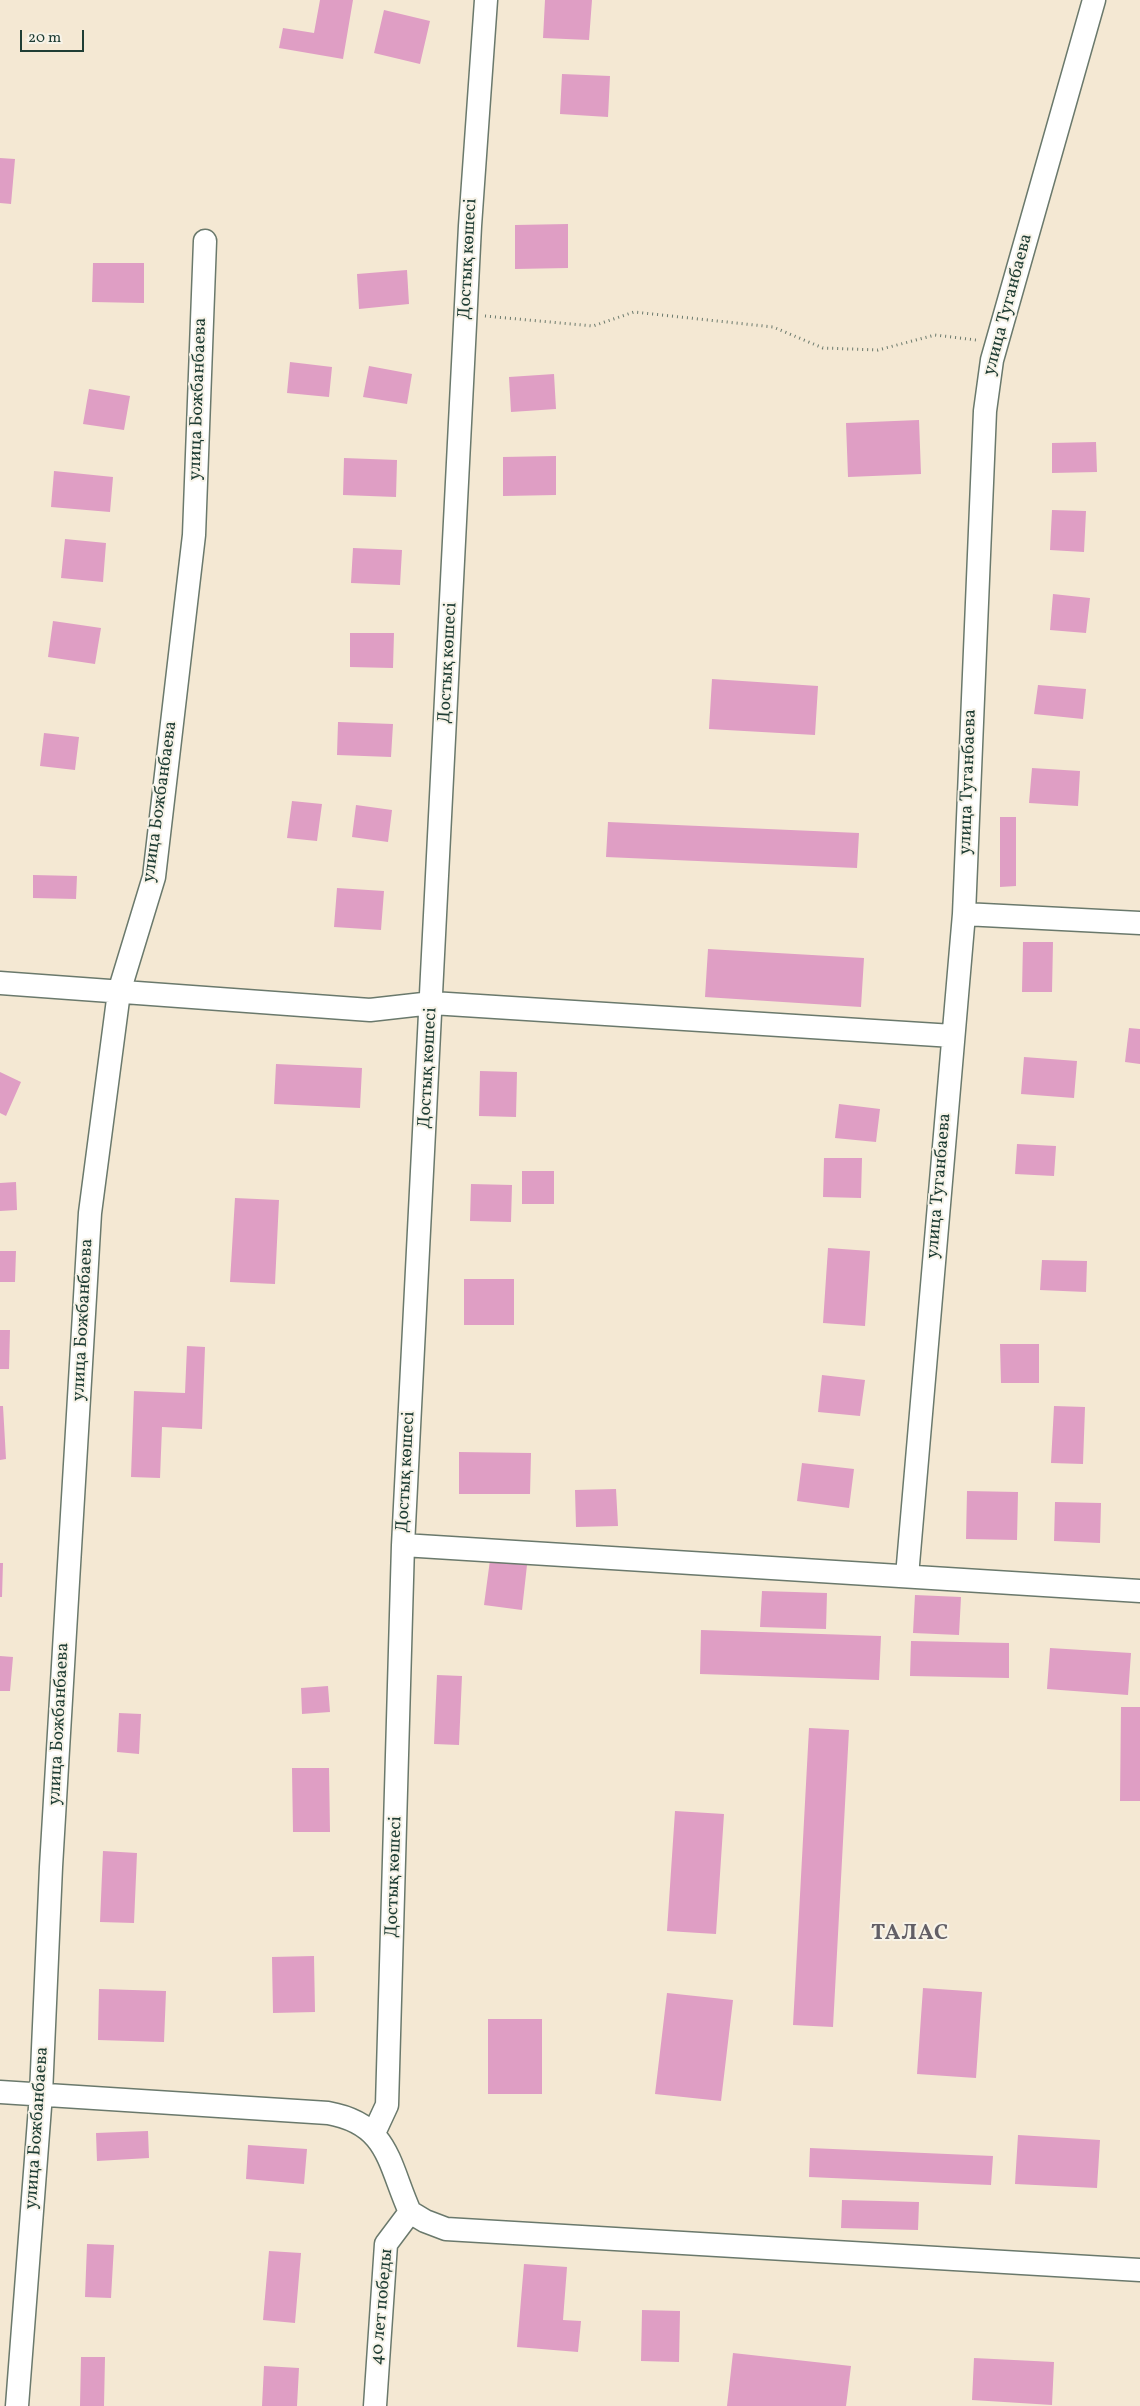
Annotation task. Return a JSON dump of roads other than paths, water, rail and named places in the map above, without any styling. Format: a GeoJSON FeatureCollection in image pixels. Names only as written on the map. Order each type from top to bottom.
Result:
{"type":"FeatureCollection","features":[{"type":"Feature","properties":{"kind":"street","name":"Достық көшесі"},"geometry":{"type":"LineString","coordinates":[[374,2133],[387,2105],[404,1545],[466,314],[486,0]]}},
{"type":"Feature","properties":{"kind":"street","name":"улица Туганбаева"},"geometry":{"type":"LineString","coordinates":[[907,1576],[964,914],[985,411],[992,360],[1094,0]]}},
{"type":"Feature","properties":{"kind":"street","name":"улица Божбанбаева"},"geometry":{"type":"LineString","coordinates":[[17,2406],[41,2094],[51,1867],[90,1212],[119,992],[154,877],[194,535],[205,241]]}},
{"type":"Feature","properties":{"kind":"street"},"geometry":{"type":"LineString","coordinates":[[964,914],[1140,923]]}},
{"type":"Feature","properties":{"kind":"street"},"geometry":{"type":"LineString","coordinates":[[0,983],[370,1010],[432,1003],[953,1036]]}},
{"type":"Feature","properties":{"kind":"street"},"geometry":{"type":"LineString","coordinates":[[404,1545],[1140,1591]]}},
{"type":"Feature","properties":{"kind":"street"},"geometry":{"type":"LineString","coordinates":[[0,2092],[328,2113],[345,2116],[374,2133],[388,2154],[396,2181],[410,2212],[425,2222],[446,2229],[1140,2270]]}},
{"type":"Feature","properties":{"kind":"street","name":"40 лет победы"},"geometry":{"type":"LineString","coordinates":[[375,2406],[386,2244],[410,2212]]}},
{"type":"Feature","properties":{"kind":"district","name":"ТАЛАС"},"geometry":{"type":"Point","coordinates":[910,1935]}}]}
